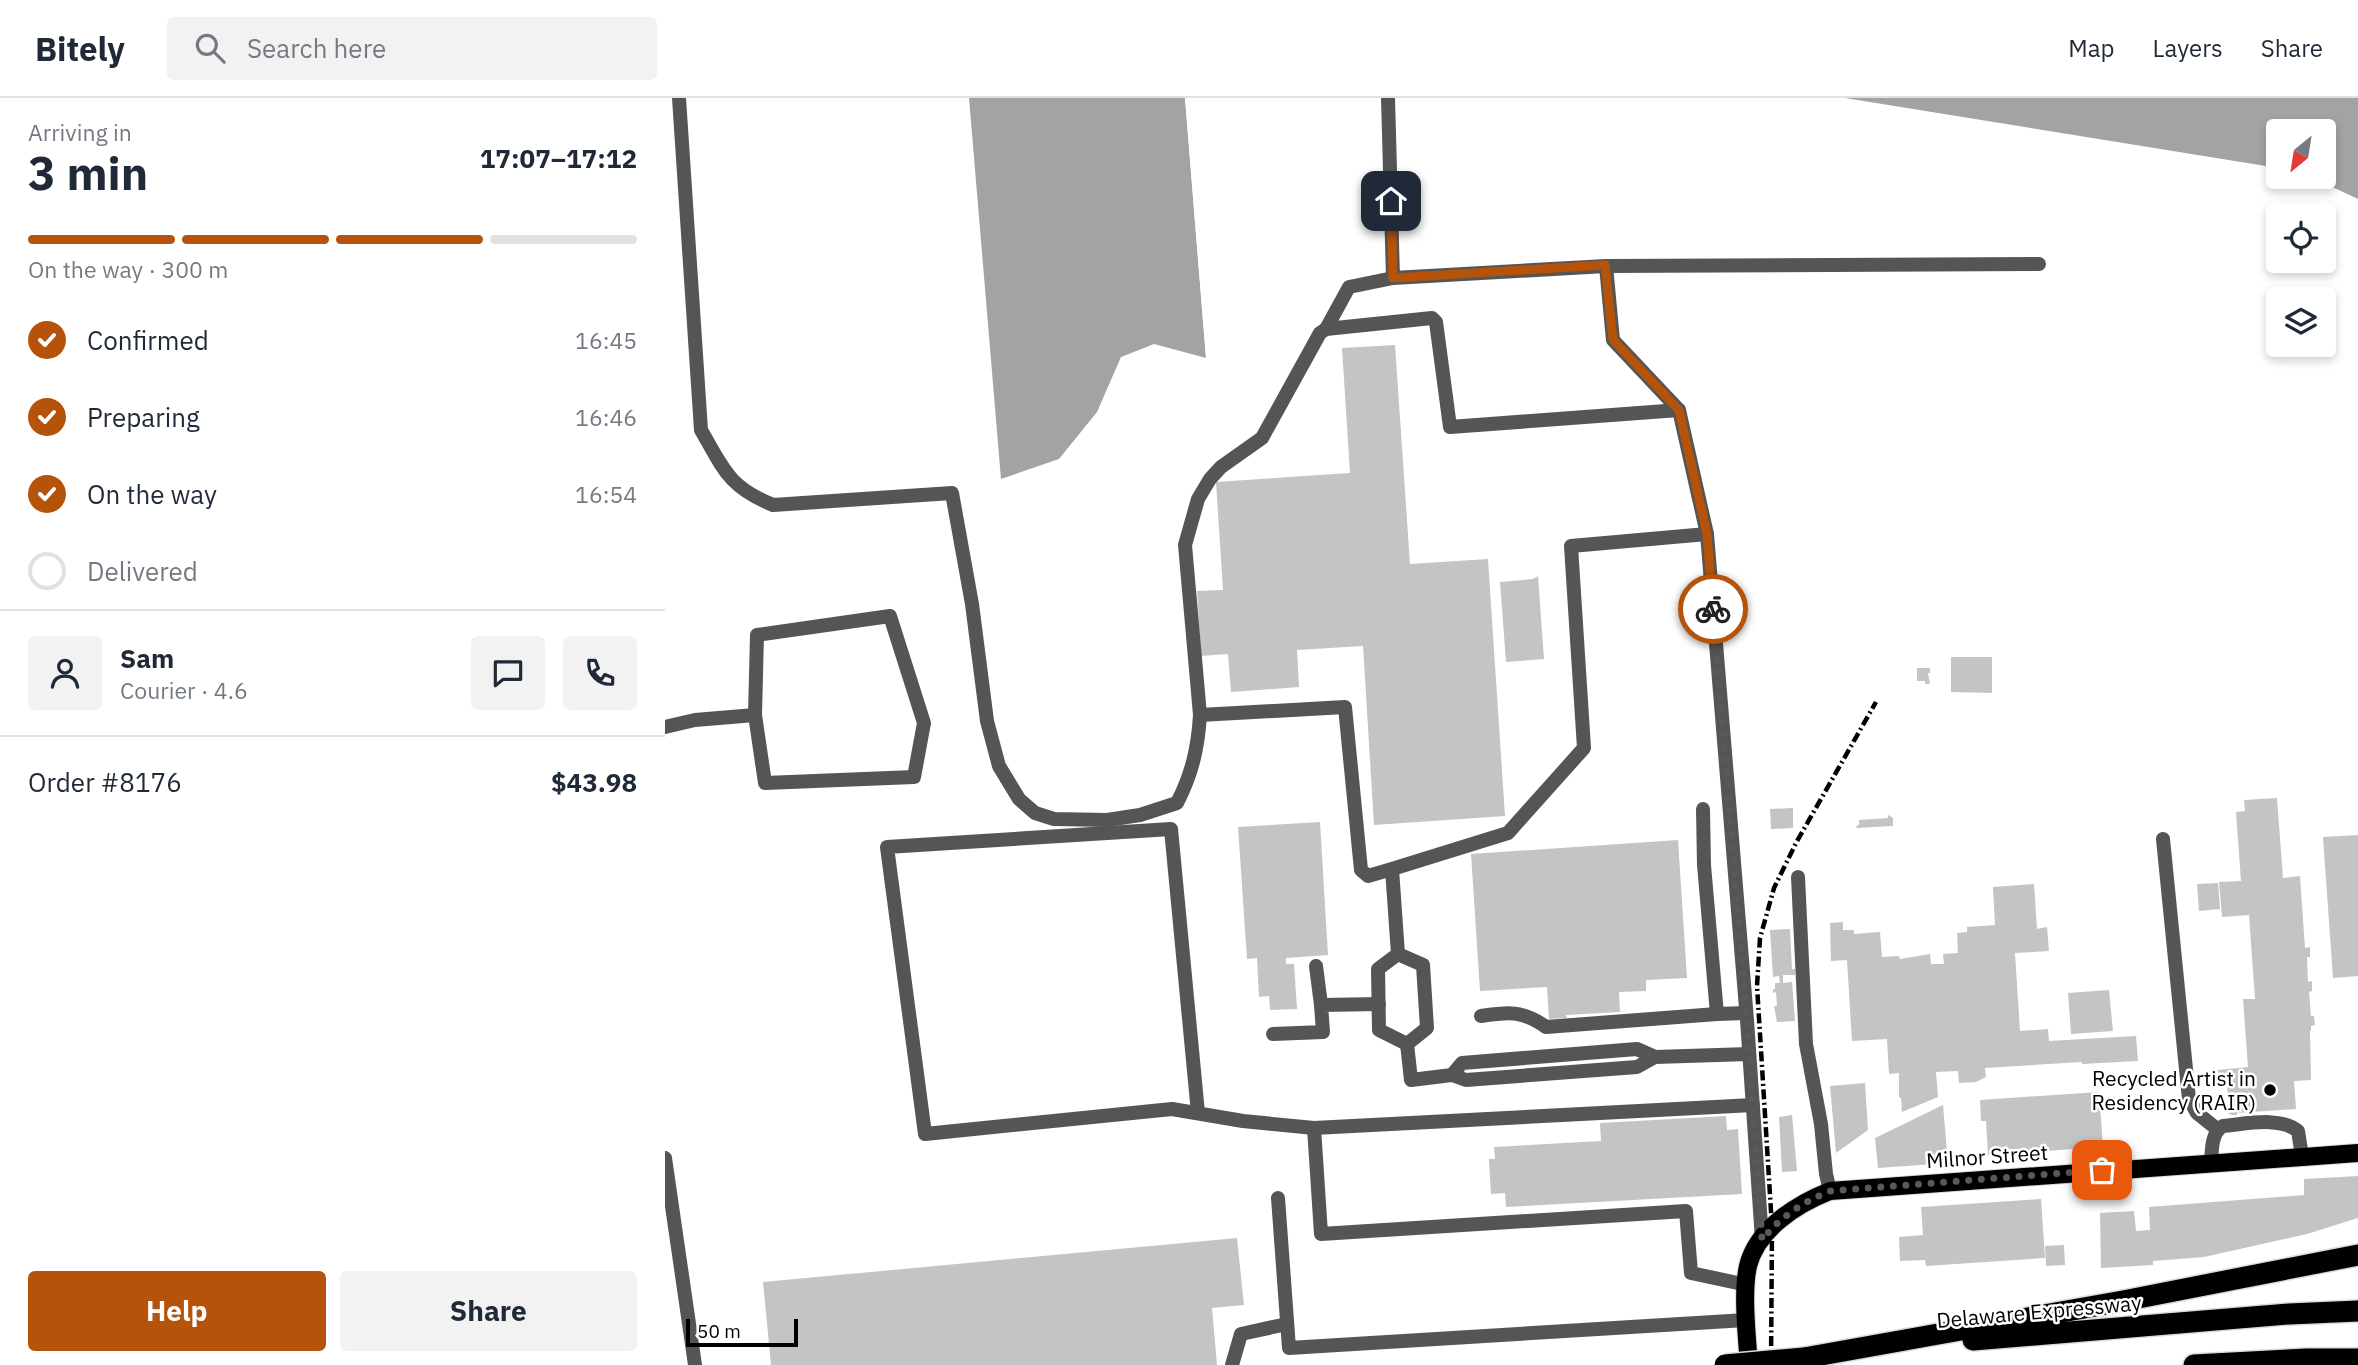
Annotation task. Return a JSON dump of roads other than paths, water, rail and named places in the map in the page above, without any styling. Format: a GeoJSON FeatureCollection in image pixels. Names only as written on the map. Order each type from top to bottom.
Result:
{"type":"FeatureCollection","features":[{"type":"Feature","properties":{"kind":"highway"},"geometry":{"type":"LineString","coordinates":[[1804,1358],[2123,1301],[2358,1255]]}},
{"type":"Feature","properties":{"kind":"highway","name":"Delaware Expressway"},"geometry":{"type":"LineString","coordinates":[[1725,1365],[1973,1340],[2355,1311]]}},
{"type":"Feature","properties":{"kind":"highway"},"geometry":{"type":"LineString","coordinates":[[2194,1365],[2358,1359]]}},
{"type":"Feature","properties":{"kind":"main road","name":"Milnor Street"},"geometry":{"type":"LineString","coordinates":[[1748,1361],[1748,1265],[1772,1227],[1795,1208],[1830,1191],[2358,1153]]}},
{"type":"Feature","properties":{"kind":"lane"},"geometry":{"type":"LineString","coordinates":[[679,98],[701,430],[728,477],[754,497],[773,505],[952,493],[972,604],[990,733],[999,766],[1019,799],[1035,813],[1054,819],[1107,820],[1140,815],[1177,803],[1187,785],[1199,744],[1200,715],[1185,545],[1198,499],[1221,467],[1262,438],[1320,333],[1326,329],[1349,287],[1393,278],[1605,265],[2039,264]]}},
{"type":"Feature","properties":{"kind":"lane"},"geometry":{"type":"LineString","coordinates":[[1388,98],[1393,278]]}},
{"type":"Feature","properties":{"kind":"lane"},"geometry":{"type":"LineString","coordinates":[[1605,265],[1613,340],[1679,410],[1707,534],[1747,1013],[1762,1240]]}},
{"type":"Feature","properties":{"kind":"lane"},"geometry":{"type":"LineString","coordinates":[[1326,329],[1432,318],[1436,322],[1450,427],[1679,410]]}},
{"type":"Feature","properties":{"kind":"lane"},"geometry":{"type":"LineString","coordinates":[[1200,715],[1345,708],[1361,870],[1368,876],[1508,832],[1584,748],[1571,546],[1707,534]]}},
{"type":"Feature","properties":{"kind":"lane"},"geometry":{"type":"LineString","coordinates":[[890,616],[924,723],[913,776],[765,783],[755,715],[757,635],[890,616]]}},
{"type":"Feature","properties":{"kind":"lane"},"geometry":{"type":"LineString","coordinates":[[665,727],[695,720],[755,715]]}},
{"type":"Feature","properties":{"kind":"lane"},"geometry":{"type":"LineString","coordinates":[[1703,809],[1704,865],[1717,1014]]}},
{"type":"Feature","properties":{"kind":"lane"},"geometry":{"type":"LineString","coordinates":[[1198,1113],[1171,828],[887,847],[925,1134],[1172,1109],[1243,1121],[1314,1128],[1752,1098]]}},
{"type":"Feature","properties":{"kind":"lane"},"geometry":{"type":"LineString","coordinates":[[2163,839],[2189,1099],[2197,1113],[2217,1129]]}},
{"type":"Feature","properties":{"kind":"lane"},"geometry":{"type":"LineString","coordinates":[[1392,869],[1398,954]]}},
{"type":"Feature","properties":{"kind":"lane"},"geometry":{"type":"LineString","coordinates":[[1798,877],[1806,1044],[1830,1191]]}},
{"type":"Feature","properties":{"kind":"lane"},"geometry":{"type":"LineString","coordinates":[[1398,954],[1378,970],[1379,1030],[1406,1044]]}},
{"type":"Feature","properties":{"kind":"lane"},"geometry":{"type":"LineString","coordinates":[[1398,954],[1423,965],[1427,1028],[1406,1044]]}},
{"type":"Feature","properties":{"kind":"lane"},"geometry":{"type":"LineString","coordinates":[[1273,1034],[1323,1032],[1316,966]]}},
{"type":"Feature","properties":{"kind":"lane"},"geometry":{"type":"LineString","coordinates":[[1321,1005],[1379,1004]]}},
{"type":"Feature","properties":{"kind":"lane"},"geometry":{"type":"LineString","coordinates":[[1481,1016],[1511,1012],[1532,1017],[1546,1027],[1747,1013]]}},
{"type":"Feature","properties":{"kind":"lane"},"geometry":{"type":"LineString","coordinates":[[1406,1044],[1411,1080],[1453,1075],[1462,1063],[1637,1049],[1655,1057],[1749,1054]]}},
{"type":"Feature","properties":{"kind":"lane"},"geometry":{"type":"LineString","coordinates":[[2211,1162],[2217,1129],[2223,1126],[2277,1122],[2291,1125],[2298,1131],[2302,1156]]}},
{"type":"Feature","properties":{"kind":"lane"},"geometry":{"type":"LineString","coordinates":[[1314,1128],[1321,1234],[1686,1211],[1692,1273],[1747,1285]]}},
{"type":"Feature","properties":{"kind":"lane"},"geometry":{"type":"LineString","coordinates":[[665,1158],[695,1365]]}},
{"type":"Feature","properties":{"kind":"lane"},"geometry":{"type":"LineString","coordinates":[[1278,1198],[1289,1348],[1746,1320]]}},
{"type":"Feature","properties":{"kind":"lane"},"geometry":{"type":"LineString","coordinates":[[1232,1365],[1241,1334],[1287,1324]]}},
{"type":"Feature","properties":{"kind":"railway"},"geometry":{"type":"LineString","coordinates":[[1771,1365],[1772,1227],[1757,986],[1760,938],[1774,888],[1796,843],[1876,702]]}},
{"type":"Feature","properties":{"kind":"place","name":"Recycled Artist in Residency (RAIR)"},"geometry":{"type":"Point","coordinates":[2270,1090]}}]}
